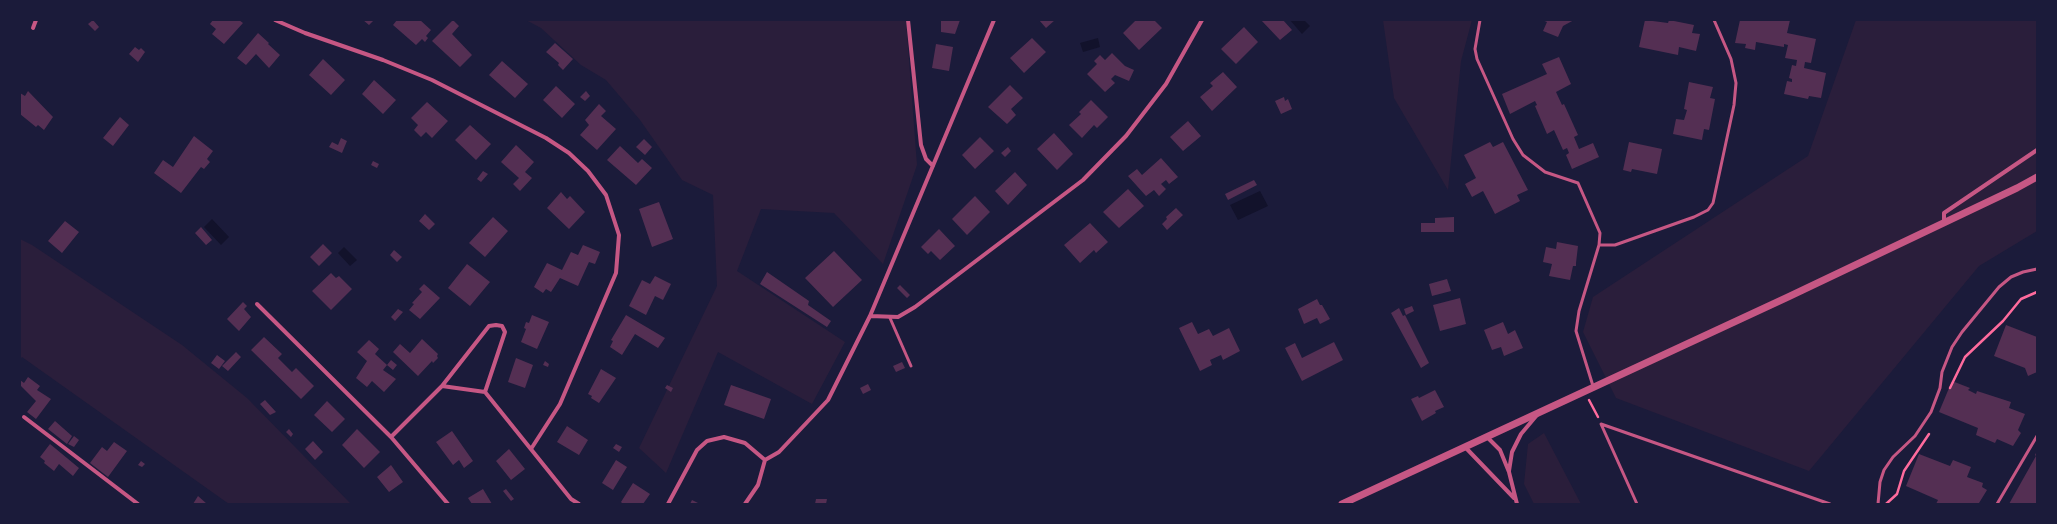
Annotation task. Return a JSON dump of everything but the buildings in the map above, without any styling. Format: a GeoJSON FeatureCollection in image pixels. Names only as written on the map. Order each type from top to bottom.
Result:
{"type":"FeatureCollection","features":[{"type":"Feature","properties":{"kind":"street"},"geometry":{"type":"LineString","coordinates":[[33,28],[36,20]]}},
{"type":"Feature","properties":{"kind":"street"},"geometry":{"type":"LineString","coordinates":[[276,20],[305,33],[383,60],[432,80],[546,138],[569,153],[588,171],[606,195],[619,235],[616,273],[560,404],[531,449]]}},
{"type":"Feature","properties":{"kind":"street"},"geometry":{"type":"LineString","coordinates":[[908,20],[921,145],[926,159],[933,166]]}},
{"type":"Feature","properties":{"kind":"street"},"geometry":{"type":"LineString","coordinates":[[745,504],[758,485],[765,460],[779,452],[828,400],[870,316],[994,20]]}},
{"type":"Feature","properties":{"kind":"street"},"geometry":{"type":"LineString","coordinates":[[870,316],[890,318],[898,317],[915,307],[1083,180],[1126,136],[1166,84],[1202,20]]}},
{"type":"Feature","properties":{"kind":"street"},"geometry":{"type":"LineString","coordinates":[[1944,223],[1944,213],[2037,150]]}},
{"type":"Feature","properties":{"kind":"street"},"geometry":{"type":"LineString","coordinates":[[1342,504],[1594,388],[1944,223],[2037,177]]}},
{"type":"Feature","properties":{"kind":"street"},"geometry":{"type":"LineString","coordinates":[[257,304],[391,437],[448,504]]}},
{"type":"Feature","properties":{"kind":"street"},"geometry":{"type":"LineString","coordinates":[[391,437],[442,386],[489,326],[502,326],[505,332],[485,392]]}},
{"type":"Feature","properties":{"kind":"street"},"geometry":{"type":"LineString","coordinates":[[442,386],[485,392],[571,499],[579,504]]}},
{"type":"Feature","properties":{"kind":"street"},"geometry":{"type":"LineString","coordinates":[[1509,472],[1512,452],[1518,440],[1539,413]]}},
{"type":"Feature","properties":{"kind":"street"},"geometry":{"type":"LineString","coordinates":[[24,418],[138,504]]}},
{"type":"Feature","properties":{"kind":"street"},"geometry":{"type":"LineString","coordinates":[[668,504],[697,450],[707,441],[724,437],[745,443],[765,460]]}},
{"type":"Feature","properties":{"kind":"street"},"geometry":{"type":"LineString","coordinates":[[1486,437],[1500,450],[1509,472],[1517,504]]}},
{"type":"Feature","properties":{"kind":"street"},"geometry":{"type":"LineString","coordinates":[[1464,447],[1515,499]]}},
{"type":"Feature","properties":{"kind":"lane"},"geometry":{"type":"LineString","coordinates":[[1480,20],[1475,49],[1477,59],[1513,139],[1523,155],[1545,172],[1578,184],[1600,233],[1600,245],[1579,310],[1576,331],[1594,388]]}},
{"type":"Feature","properties":{"kind":"lane"},"geometry":{"type":"LineString","coordinates":[[1600,245],[1614,245],[1694,217],[1708,210],[1713,203],[1734,105],[1736,83],[1731,59],[1714,20]]}},
{"type":"Feature","properties":{"kind":"lane"},"geometry":{"type":"LineString","coordinates":[[1878,504],[1880,482],[1884,470],[1893,457],[1915,436],[1931,412],[1940,388],[1942,372],[1952,347],[1962,332],[1999,287],[2011,277],[2023,272],[2037,269]]}},
{"type":"Feature","properties":{"kind":"lane"},"geometry":{"type":"LineString","coordinates":[[890,318],[911,366]]}},
{"type":"Feature","properties":{"kind":"lane"},"geometry":{"type":"LineString","coordinates":[[1601,424],[1637,504]]}},
{"type":"Feature","properties":{"kind":"lane"},"geometry":{"type":"LineString","coordinates":[[1601,424],[1830,504]]}},
{"type":"Feature","properties":{"kind":"lane"},"geometry":{"type":"LineString","coordinates":[[1997,504],[2037,436]]}},
{"type":"Feature","properties":{"kind":"path"},"geometry":{"type":"LineString","coordinates":[[1948,394],[1966,357],[2003,321],[2021,299],[2037,292]]}},
{"type":"Feature","properties":{"kind":"path"},"geometry":{"type":"LineString","coordinates":[[1585,392],[1601,424]]}},
{"type":"Feature","properties":{"kind":"path"},"geometry":{"type":"LineString","coordinates":[[1886,504],[1897,494],[1904,471],[1916,452],[1922,446],[1932,428]]}},
{"type":"Feature","properties":{"kind":"shaded area"},"geometry":{"type":"Polygon","coordinates":[[[526,20],[906,20],[917,165],[883,264],[834,213],[761,209],[737,271],[845,342],[812,404],[718,352],[666,473],[639,448],[717,286],[713,195],[682,180],[640,120],[606,80],[581,65],[541,28],[526,20]]]}},
{"type":"Feature","properties":{"kind":"shaded area"},"geometry":{"type":"Polygon","coordinates":[[[1290,20],[1304,20],[1310,26],[1302,34],[1290,20]]]}},
{"type":"Feature","properties":{"kind":"shaded area"},"geometry":{"type":"Polygon","coordinates":[[[1383,20],[1472,20],[1461,61],[1448,190],[1394,98],[1383,20]]]}},
{"type":"Feature","properties":{"kind":"shaded area"},"geometry":{"type":"Polygon","coordinates":[[[1856,20],[2037,20],[2037,231],[1979,266],[1809,471],[1616,398],[1583,332],[1593,297],[1808,156],[1856,20]]]}},
{"type":"Feature","properties":{"kind":"shaded area"},"geometry":{"type":"Polygon","coordinates":[[[1098,38],[1100,47],[1083,52],[1080,43],[1098,38]]]}},
{"type":"Feature","properties":{"kind":"shaded area"},"geometry":{"type":"Polygon","coordinates":[[[1260,191],[1268,206],[1238,220],[1230,205],[1260,191]]]}},
{"type":"Feature","properties":{"kind":"shaded area"},"geometry":{"type":"Polygon","coordinates":[[[212,219],[229,237],[221,245],[204,227],[212,219]]]}},
{"type":"Feature","properties":{"kind":"shaded area"},"geometry":{"type":"Polygon","coordinates":[[[20,239],[32,245],[182,345],[247,398],[351,504],[229,504],[22,357],[20,359],[20,239]]]}},
{"type":"Feature","properties":{"kind":"shaded area"},"geometry":{"type":"Polygon","coordinates":[[[344,247],[357,260],[350,266],[338,253],[344,247]]]}},
{"type":"Feature","properties":{"kind":"shaded area"},"geometry":{"type":"Polygon","coordinates":[[[1544,433],[1581,504],[1534,504],[1524,484],[1528,444],[1544,433]]]}}]}
